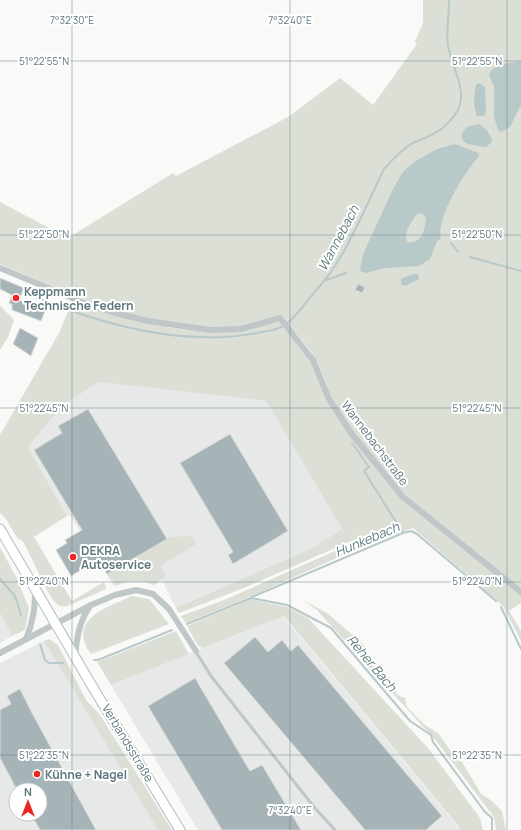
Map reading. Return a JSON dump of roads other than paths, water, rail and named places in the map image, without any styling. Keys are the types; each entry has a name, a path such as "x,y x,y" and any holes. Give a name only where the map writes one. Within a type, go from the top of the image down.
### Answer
{"main road":[{"name":"Verbandsstraße","path":"0,529 55,624 180,830"}],"street":[{"name":"Wannebachstraße","path":"0,268 82,302 115,313 148,321 210,330 241,329 280,318 304,346 313,360 332,406 351,433 403,497 521,592"},
{"path":"26,639 33,623 35,589"},
{"path":"0,654 91,605 126,591 136,590 153,594 169,609 196,651"},
{"path":"75,657 77,634 84,614 91,605"}],"lane":[{"path":"196,651 211,676 314,808 335,830"}],"waterway":[{"name":"Wannebach","path":"33,296 87,316 115,324 143,331 172,335 229,337 272,330 288,323 327,278 345,250 384,169 403,150 411,144 440,130 456,114 460,104 461,95 460,86 447,41 449,0"},
{"path":"451,243 458,252"},
{"path":"470,257 521,271"},
{"path":"326,280 346,273"},
{"path":"352,443 369,467 364,471 403,533"},
{"name":"Hunkebach","path":"252,597 403,533 411,531 417,534 496,601"},
{"name":"Reher Bach","path":"0,579 15,596 21,615"},
{"name":"Reher Bach","path":"187,624 251,598 287,605 331,628 410,721 431,735 433,742 485,812 492,818 492,830"},
{"name":"Hunkebach","path":"501,607 521,649"},
{"name":"Reher Bach","path":"94,660 98,660 172,630"},
{"name":"Reher Bach","path":"40,644 45,660 49,663 63,663"}],"place":[{"name":"Keppmann Technische Federn","path":"16,298"},
{"name":"DEKRA Autoservice","path":"73,557"},
{"name":"Kühne + Nagel","path":"37,774"}]}
